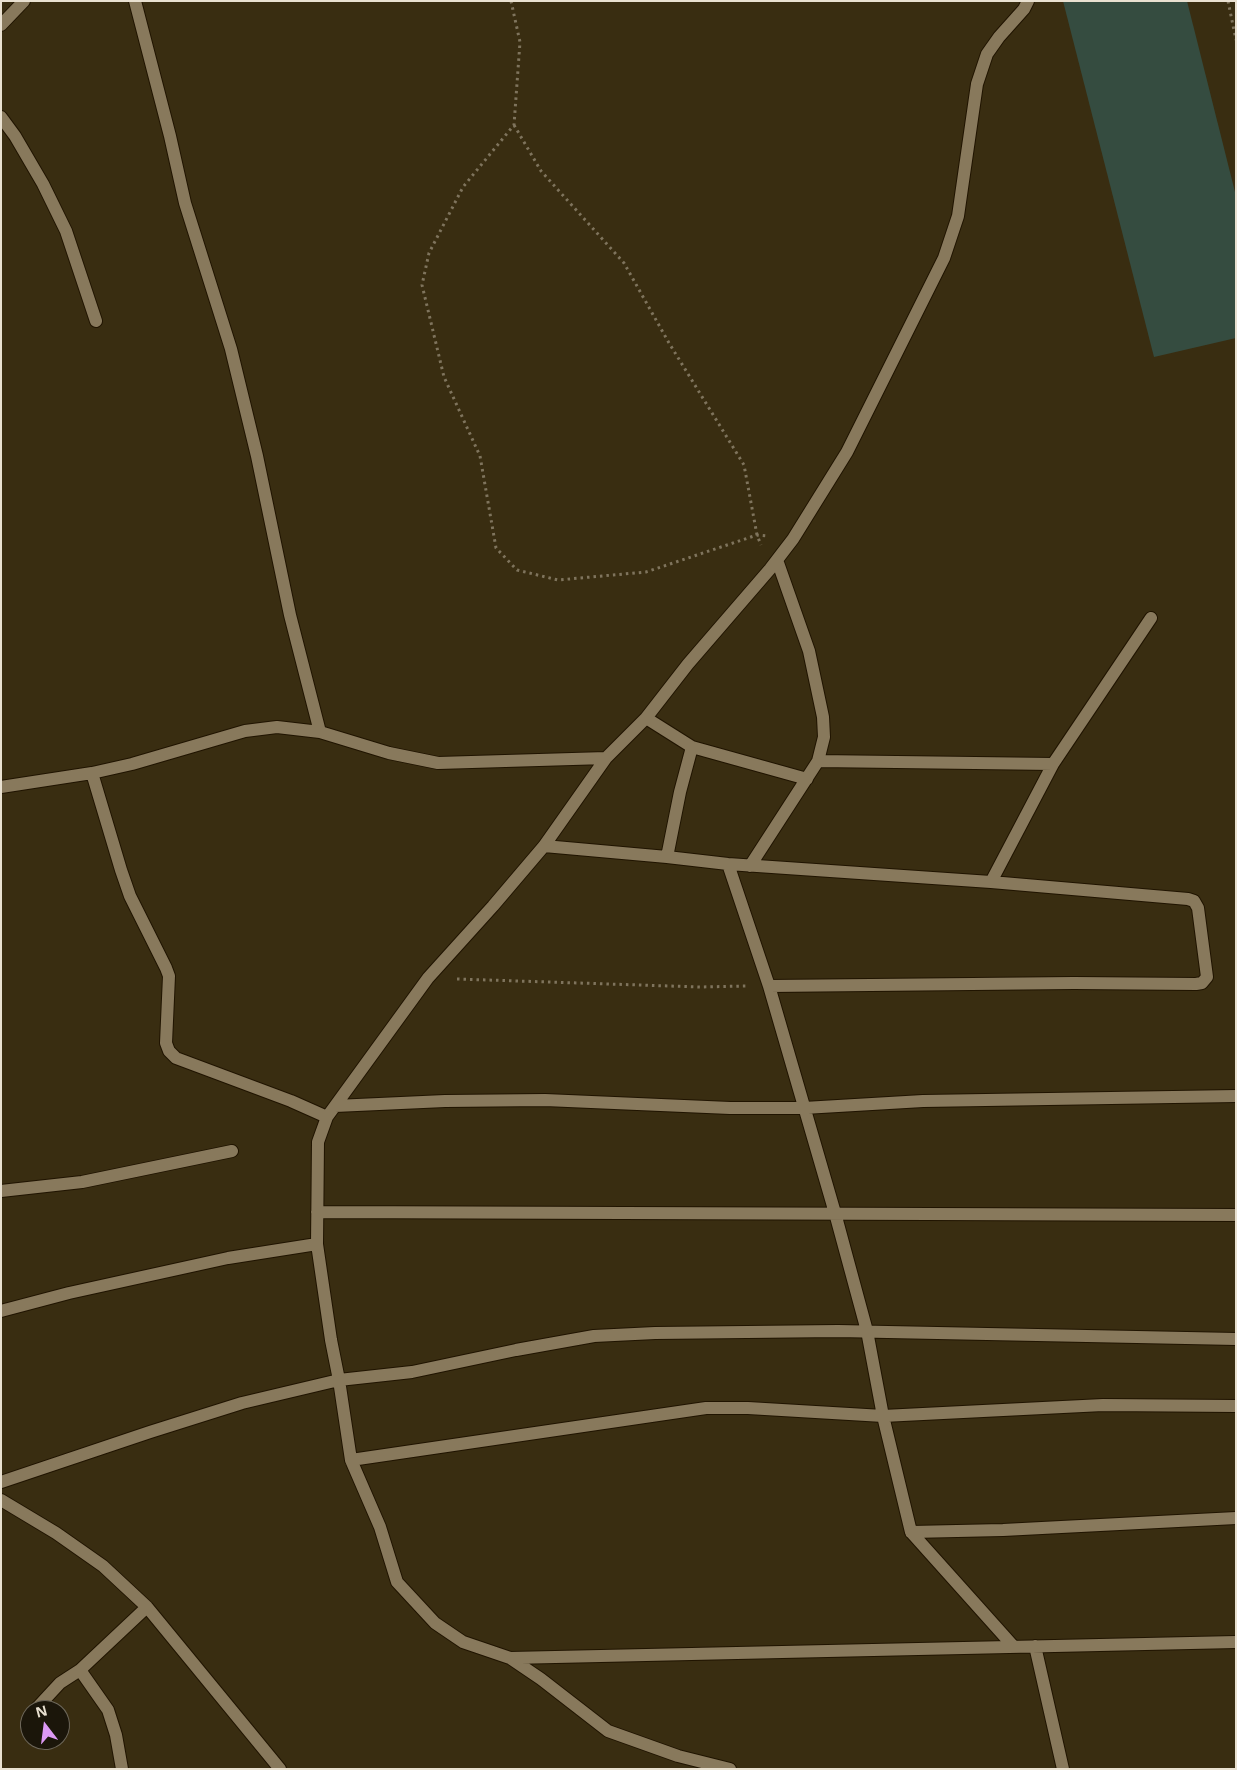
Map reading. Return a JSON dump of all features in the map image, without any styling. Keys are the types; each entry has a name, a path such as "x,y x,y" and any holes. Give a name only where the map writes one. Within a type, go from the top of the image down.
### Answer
{"street":[{"path":"134,1 170,136 184,203 231,349 257,456 290,615 320,732"},
{"path":"730,1769 678,1756 608,1730 542,1679 510,1658 463,1642 435,1623 397,1582 380,1527 351,1460 339,1380 330,1340 317,1244 318,1142 327,1117 428,978 494,906 544,846 606,758 646,718 688,664 794,539 847,452 944,258 958,216 977,84 987,54 999,37 1024,9 1028,1"},
{"path":"1,25 18,4"},
{"path":"1,118 15,136 43,184 66,231 96,321"},
{"path":"750,866 818,761 824,737 824,717 809,651 774,564"},
{"path":"991,882 1053,764 1151,618"},
{"path":"646,718 692,747 807,779"},
{"path":"1,787 92,773 132,764 245,731 277,728 320,732 390,753 438,763 606,758"},
{"path":"667,856 680,792 692,747"},
{"path":"818,761 1053,764"},
{"path":"92,773 130,896 166,968 168,976 166,1043 169,1051 176,1058 291,1101 327,1117"},
{"path":"544,846 667,856 750,866 991,882 1188,899 1194,901 1198,908 1207,978 1196,984 1074,983 769,986"},
{"path":"728,864 769,986 835,1213 867,1331 883,1416 911,1532 1014,1647"},
{"path":"335,1106 446,1101 545,1100 730,1108 804,1108 923,1101 1236,1096"},
{"path":"1,1191 82,1182 232,1151"},
{"path":"317,1212 1236,1215"},
{"path":"1,1311 69,1293 228,1258 317,1244"},
{"path":"1,1482 233,1406 339,1380 412,1372 594,1336 654,1333 867,1331 1236,1339"},
{"path":"351,1460 706,1408 748,1408 883,1416 1104,1405 1236,1406"},
{"path":"1,1500 56,1533 103,1566 147,1607 278,1768"},
{"path":"911,1532 1003,1530 1236,1518"},
{"path":"44,1700 60,1683 80,1670 147,1607"},
{"path":"510,1658 1236,1642"},
{"path":"1035,1646 1063,1769"},
{"path":"80,1670 108,1710 116,1735 122,1769"}],"path":[{"path":"511,1 520,42 514,125 541,171 624,263 669,343 744,465 757,535 774,564"},
{"path":"1228,1 1236,40"},
{"path":"514,125 463,187 429,253 422,286 444,377 480,456 496,548 517,570 558,580 646,572 757,535 794,539"},
{"path":"428,978 700,987 769,986"}],"green space":[{"path":"1063,1 1187,1 1236,196 1236,338 1154,357"}]}
